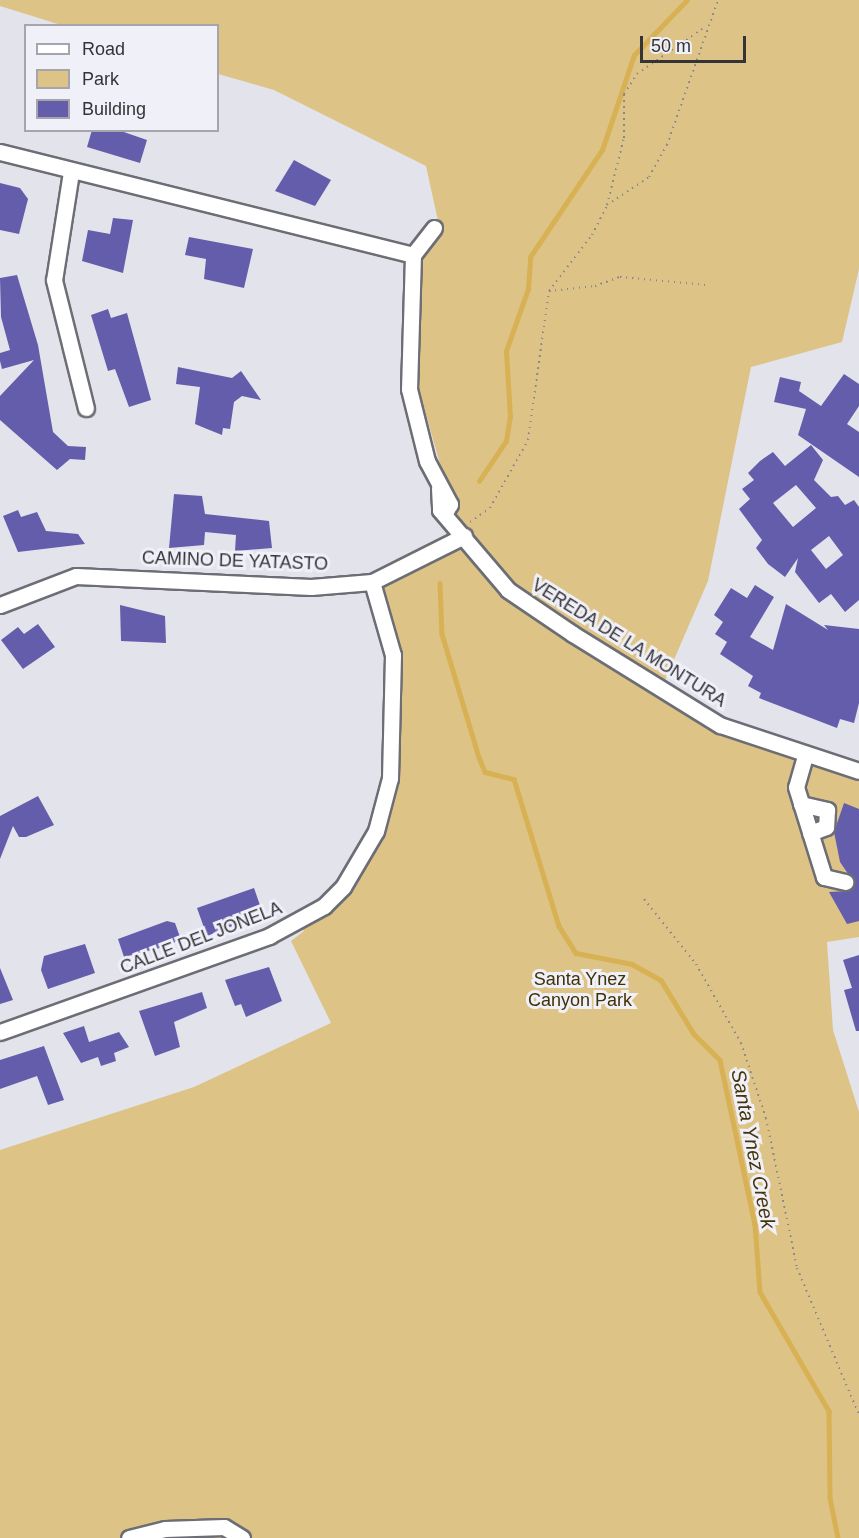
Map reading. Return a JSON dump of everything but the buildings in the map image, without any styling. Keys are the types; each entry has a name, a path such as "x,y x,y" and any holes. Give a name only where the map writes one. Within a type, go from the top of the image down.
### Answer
{"street":[{"path":"0,152 71,172 413,255 434,228"},
{"path":"71,172 54,280 86,408"},
{"name":"VEREDA DE LA MONTURA","path":"413,255 410,389 417,431 439,488 440,510 446,511 508,590 582,640 720,725 805,756 859,771"},
{"name":"CAMINO DE YATASTO","path":"0,604 76,576 311,587 372,582 464,536"},
{"name":"CALLE DEL JONELA","path":"0,1032 269,936 324,906 343,887 376,831 390,778 393,655 372,582"},
{"path":"805,756 796,787 810,833 824,877 845,882"},
{"path":"801,804 827,810 826,827 810,833"},
{"path":"129,1538 165,1529 224,1527 242,1538"}],"path":[{"path":"607,205 649,177 667,145 706,26 718,0"},
{"path":"477,517 507,483 528,440 549,291 592,235 607,205 624,138 624,94 637,74 706,26"},
{"path":"549,291 595,286 620,277 707,285"},
{"path":"644,899 696,964 741,1042 766,1118 797,1268 859,1415"}],"green space":[{"name":"Santa Ynez Canyon Park","path":"0,0 859,0 859,269 842,342 751,367 708,581 660,692 776,753 859,777 859,937 827,942 833,1030 859,1112 859,1538 0,1538 0,1150 194,1087 331,1023 291,941 304,931 298,922 340,886 373,830 385,777 391,675 367,579 459,531 408,351 417,255 440,230 426,166 274,90 219,74 219,24 58,24 0,6"}],"waterway":[{"name":"Santa Ynez Creek","path":"479,481 506,441 510,417 506,351 528,289 530,257 602,150 634,55 687,0"},
{"name":"Santa Ynez Creek","path":"440,583 442,634 479,757 485,772 514,779 559,926 576,953 632,964 661,980 694,1034 720,1060 755,1224 760,1292 829,1411 830,1498 838,1538"}]}
